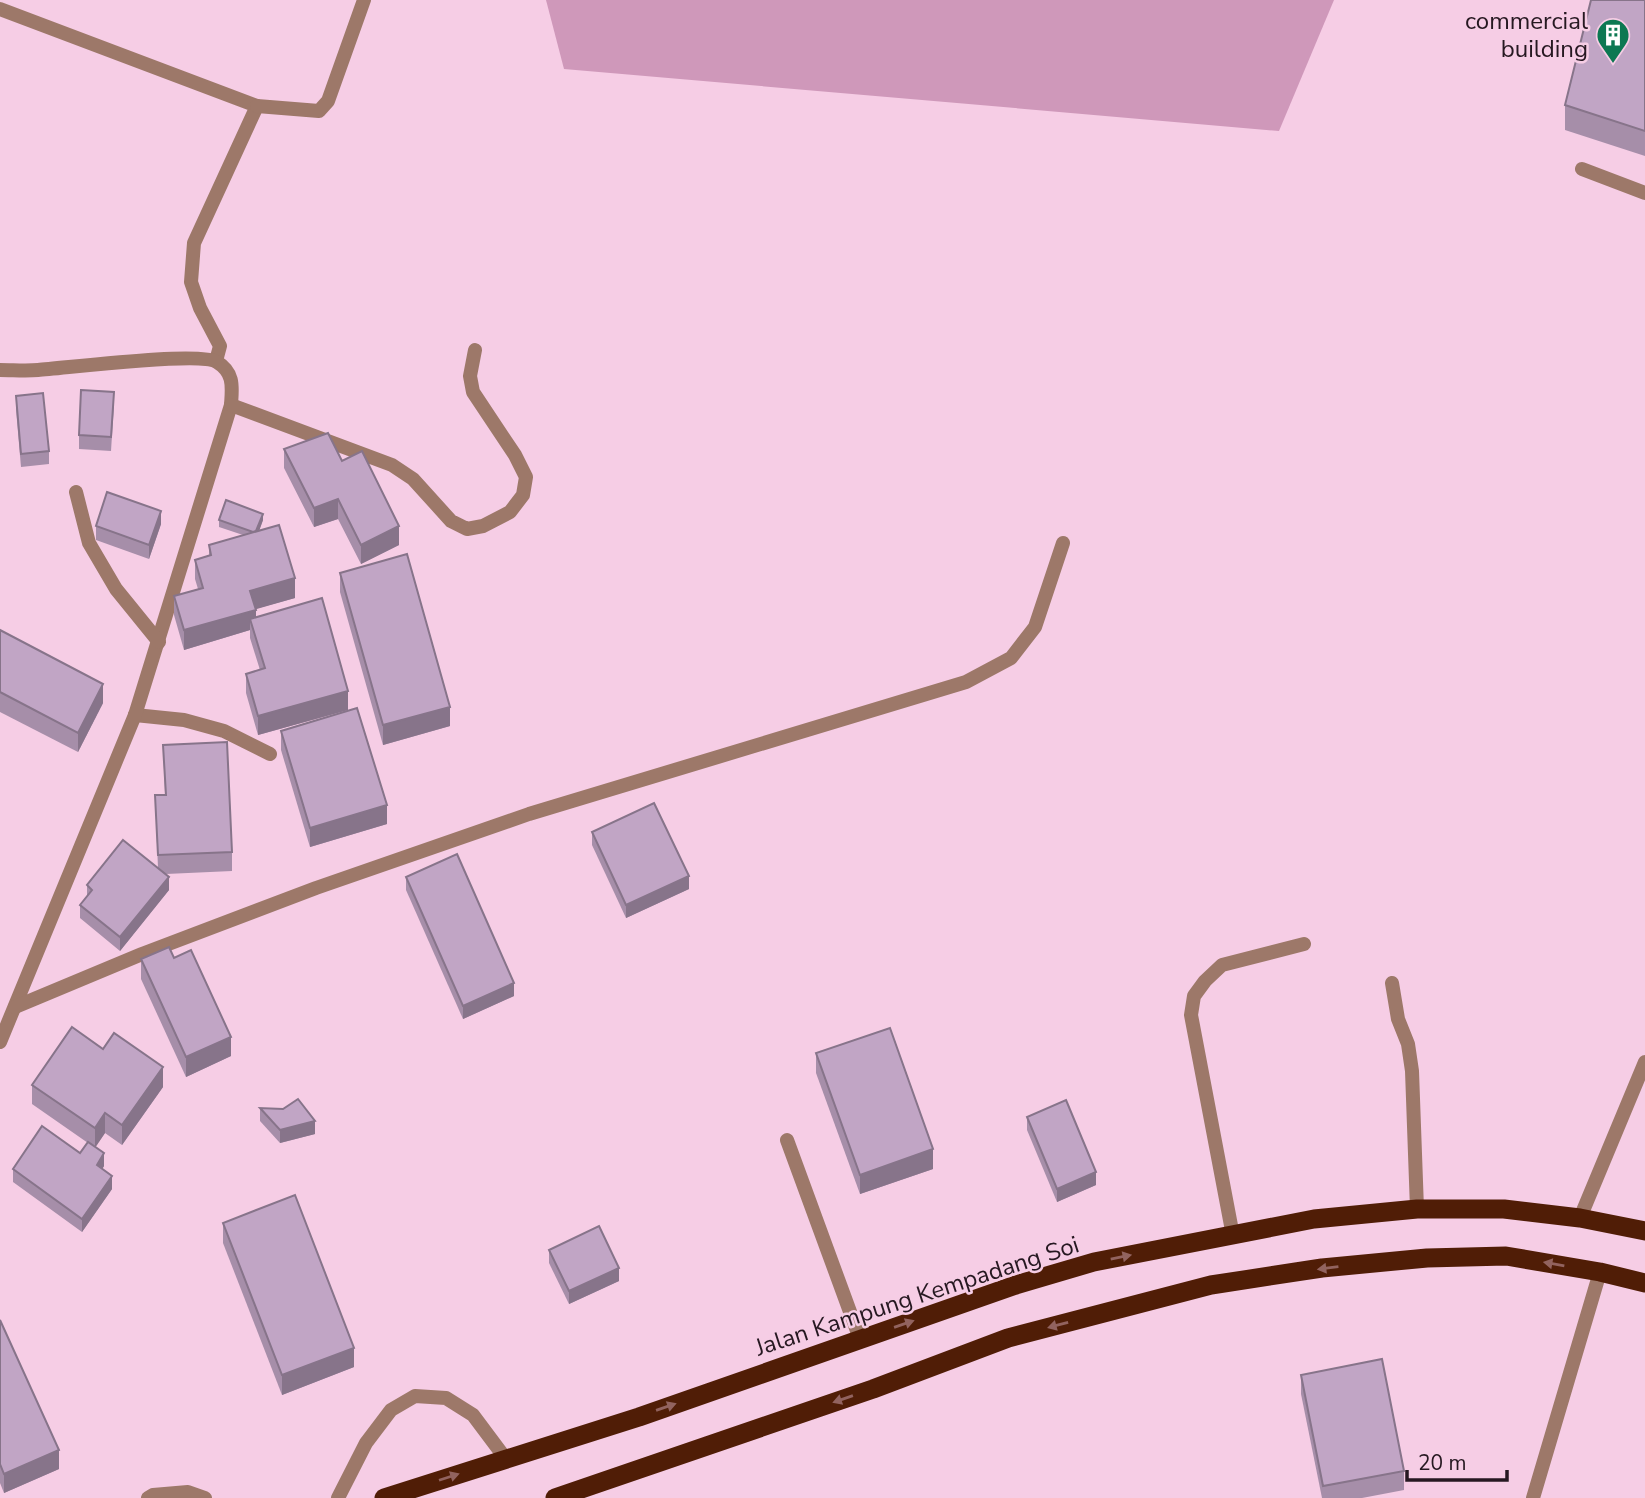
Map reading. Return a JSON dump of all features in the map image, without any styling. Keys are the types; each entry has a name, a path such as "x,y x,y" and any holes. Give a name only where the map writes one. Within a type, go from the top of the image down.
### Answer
{"highway":[{"name":"Jalan Kampung Kempadang Soi","path":"384,1498 639,1416 1016,1285 1094,1262 1314,1219 1417,1209 1504,1209 1580,1218 1645,1231"},
{"path":"555,1498 873,1389 1008,1338 1211,1285 1322,1268 1427,1258 1506,1255 1645,1283"}],"street":[{"path":"0,9 257,106 319,111 328,101 364,0"},
{"path":"216,361 220,346 200,308 191,282 194,243 257,106"},
{"path":"1581,169 1645,193"},
{"path":"231,405 392,465 413,479 451,521 467,529 483,526 510,512 523,495 526,477 515,455 473,392 471,376 475,350"},
{"path":"0,370 200,358 216,361 226,370 233,383 231,405 135,715 0,1042"},
{"path":"76,492 89,543 116,589 159,642"},
{"path":"15,1007 142,954 304,892 529,814 966,682 1011,658 1035,627 1063,543"},
{"path":"135,715 184,720 224,731 270,754"},
{"path":"1233,1236 1191,1015 1194,996 1222,964 1304,944"},
{"path":"1392,983 1398,1019 1408,1044 1412,1071 1417,1209"},
{"path":"1580,1218 1645,1062"},
{"path":"787,1140 860,1339"},
{"path":"1533,1498 1600,1272"},
{"path":"338,1498 366,1443 391,1410 415,1396 446,1398 473,1415 506,1459"},
{"path":"148,1498 153,1495 188,1492 205,1498"}],"shaded area":[{"path":"546,0 1334,0 1279,131 564,69"}],"building":[{"name":"commercial building","path":"1591,0 1645,0 1645,131 1565,105"},
{"path":"81,390 114,392 111,437 79,435"},
{"path":"43,393 49,451 21,454 16,396"},
{"path":"328,433 342,461 362,451 399,526 361,545 338,499 314,508 284,449"},
{"path":"107,492 161,511 149,545 96,526"},
{"path":"226,500 263,514 256,531 219,520"},
{"path":"279,525 295,578 250,591 256,610 184,630 174,596 203,588 195,560 211,555 209,545"},
{"path":"407,554 450,707 383,725 340,573"},
{"path":"322,598 348,691 258,716 246,674 265,668 250,619"},
{"path":"0,630 103,684 78,733 0,692"},
{"path":"357,708 387,805 310,828 281,731"},
{"path":"227,742 232,852 158,855 155,795 166,795 163,745"},
{"path":"654,803 689,876 626,905 592,832"},
{"path":"123,840 169,877 120,937 80,905 92,890 87,885"},
{"path":"457,854 514,983 463,1006 406,877"},
{"path":"169,947 174,958 191,950 231,1037 186,1057 141,959"},
{"path":"72,1027 103,1049 114,1033 163,1067 122,1125 105,1113 95,1128 32,1085"},
{"path":"890,1028 933,1149 860,1175 816,1053"},
{"path":"298,1099 315,1121 280,1130 260,1108 283,1109"},
{"path":"1066,1100 1096,1172 1057,1189 1027,1117"},
{"path":"42,1126 80,1153 88,1142 104,1153 97,1165 112,1176 82,1219 13,1169"},
{"path":"295,1195 354,1348 282,1375 223,1223"},
{"path":"599,1226 619,1268 569,1291 549,1250"},
{"path":"0,1320 59,1450 4,1474 0,1464"},
{"path":"1382,1359 1404,1471 1323,1486 1301,1375"}],"place":[{"name":"commercial building","path":"1613,65"}]}
